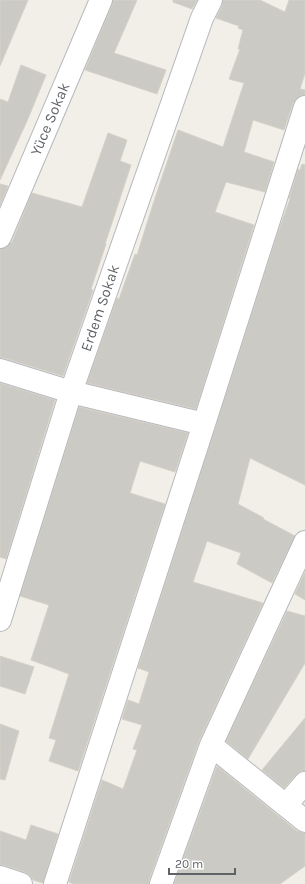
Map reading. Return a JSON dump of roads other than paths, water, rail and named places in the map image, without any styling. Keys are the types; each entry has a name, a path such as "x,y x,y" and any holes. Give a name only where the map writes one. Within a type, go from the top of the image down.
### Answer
{"street":[{"name":"Yüce Sokak","path":"0,237 101,0"},
{"name":"Erdem Sokak","path":"0,620 71,392 202,18 211,0"},
{"path":"55,884 305,107"},
{"path":"0,370 71,392 204,424"},
{"path":"160,884 211,745 305,542"},
{"path":"211,745 305,821"},
{"path":"286,805 305,783"},
{"path":"0,877 21,884"}]}
